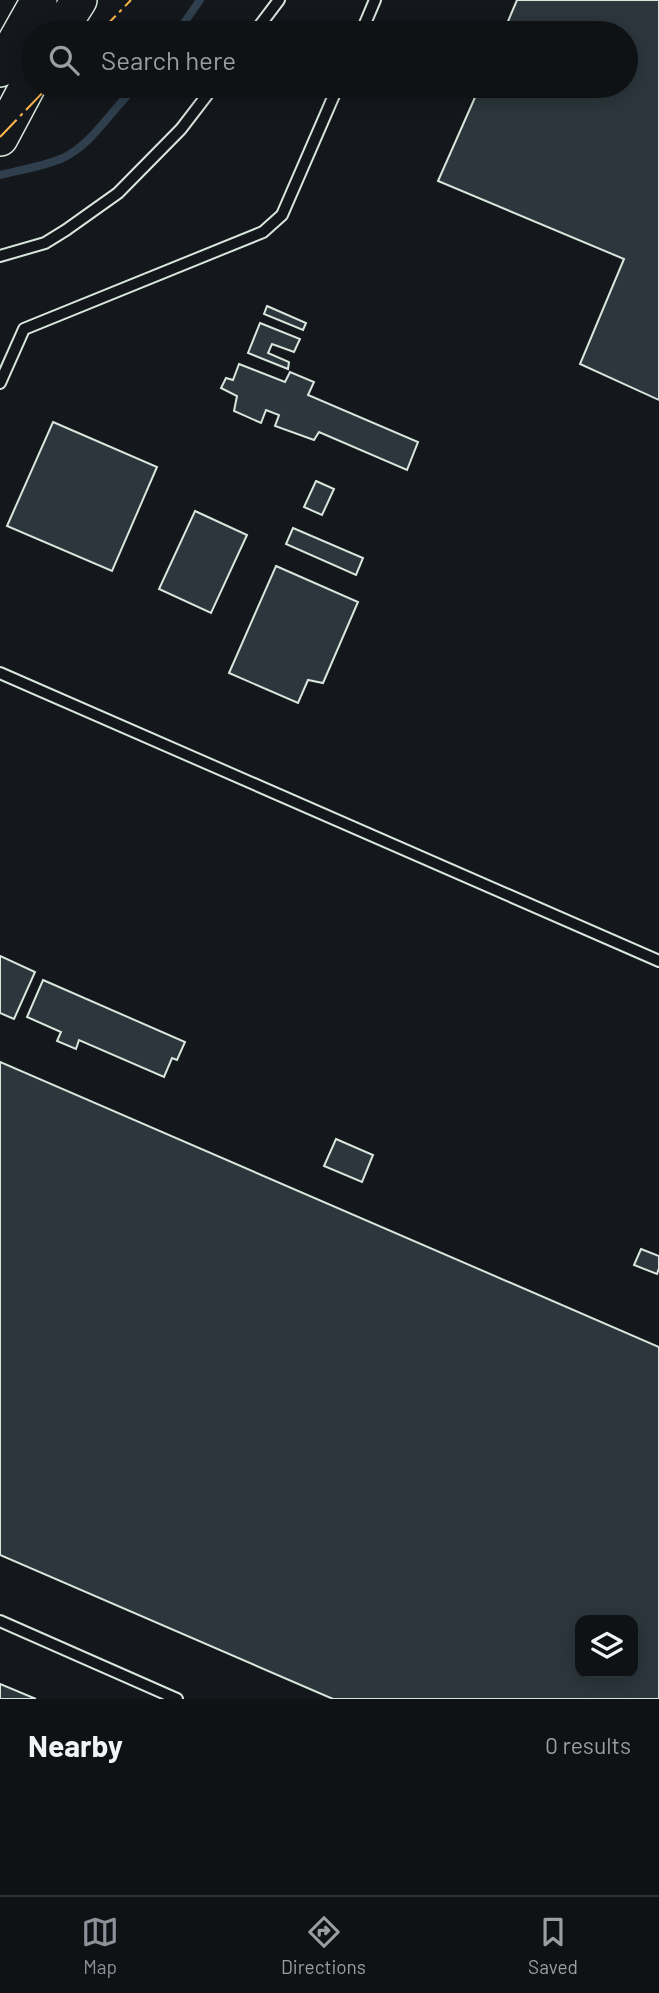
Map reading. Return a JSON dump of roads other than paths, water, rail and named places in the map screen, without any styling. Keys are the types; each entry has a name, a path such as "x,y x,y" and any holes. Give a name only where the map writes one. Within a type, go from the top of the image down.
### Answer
{"main road":[{"path":"27,21 39,0"},
{"path":"66,21 79,0"},
{"path":"0,69 21,32"},
{"path":"0,138 21,98"}],"lane":[{"path":"263,21 279,0"},
{"path":"366,21 375,0"},
{"path":"0,256 45,243 118,193 181,129 205,98"},
{"path":"0,383 24,329 263,232 282,215 333,98"},
{"path":"0,673 659,961"},
{"path":"0,1621 177,1699"}],"waterway":[{"path":"185,21 200,0"},
{"path":"0,175 48,163 74,152 125,98"}]}
